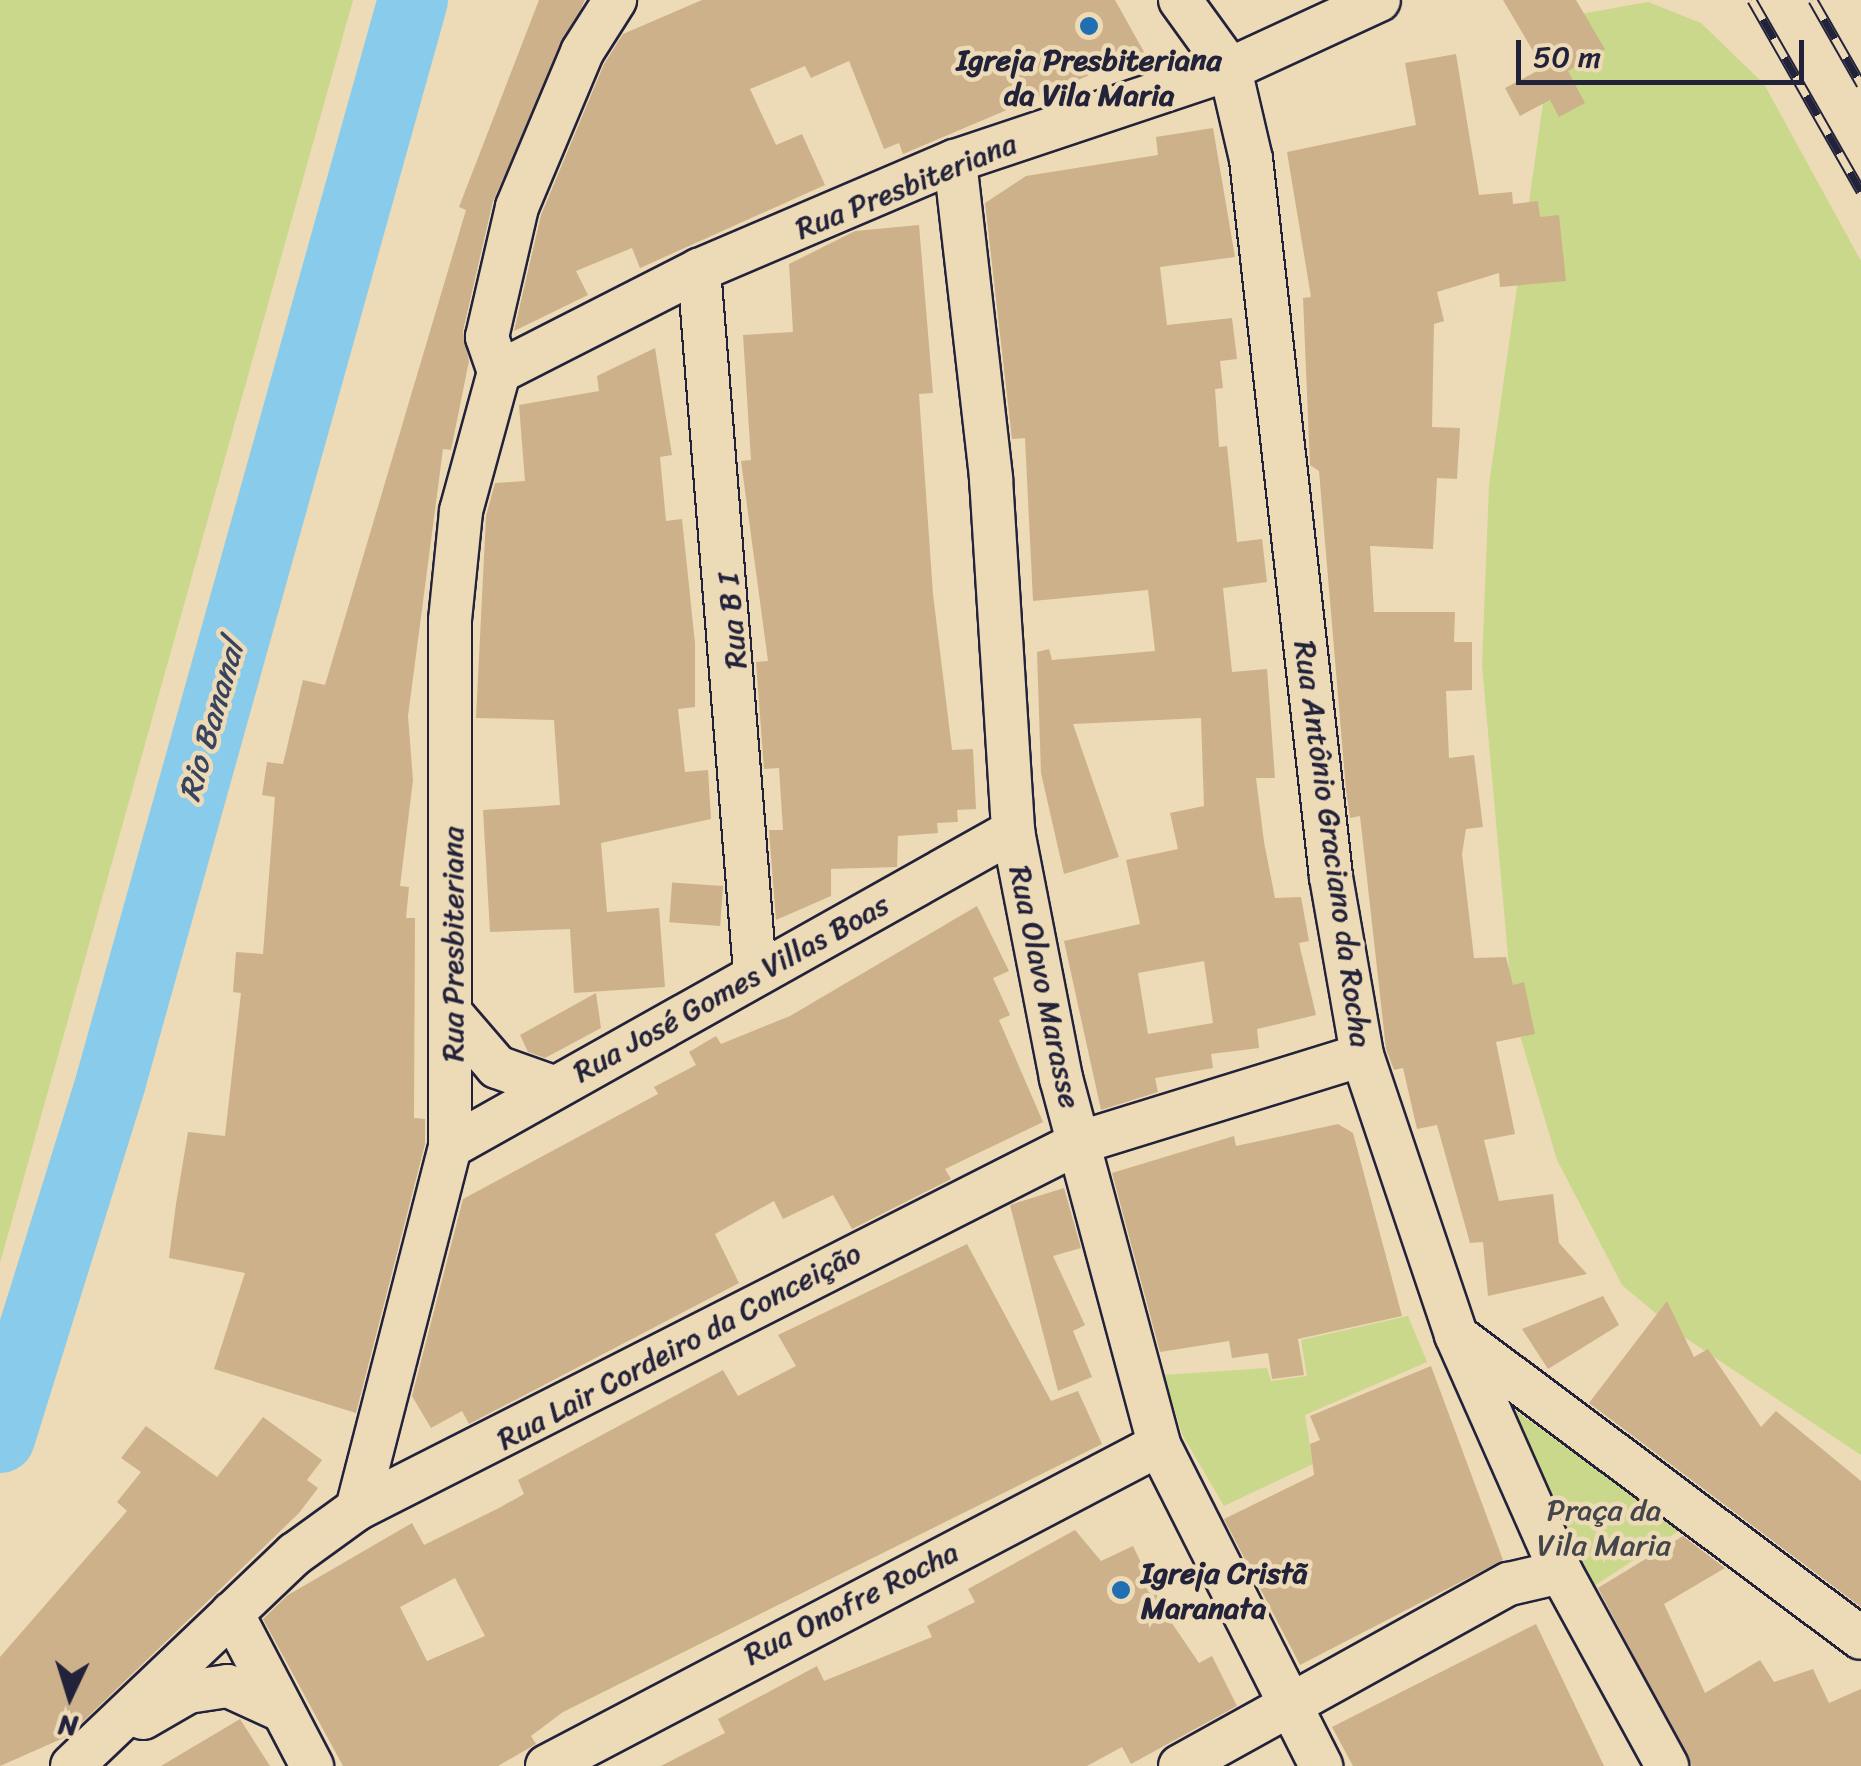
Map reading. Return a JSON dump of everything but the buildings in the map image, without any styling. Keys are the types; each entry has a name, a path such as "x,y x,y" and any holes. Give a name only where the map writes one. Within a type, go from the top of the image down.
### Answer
{"street":[{"name":"Rua Antônio Graciano da Rocha","path":"1180,0 1230,69 1278,347 1304,654 1362,1055 1456,1336 1560,1572 1666,1766"},
{"name":"Rua Presbiteriana","path":"499,372 700,270 955,162 1230,69 1374,1"},
{"name":"Rua Presbiteriana","path":"357,1509 450,1147 454,1017 450,620 461,511 499,372 488,337 517,207 582,52 620,4"},
{"name":"Rua Olavo Marasse","path":"955,162 991,479 1013,831 1078,1143 1159,1446 1288,1709 1321,1766"},
{"name":"Rua B I","path":"700,270 754,972"},
{"name":"Rua José Gomes Villas Boas","path":"450,1147 754,972 1013,831"},
{"path":"454,1017 497,1067 554,1088"},
{"name":"Rua Lair Cordeiro da Conceição","path":"75,1766 232,1614 357,1509 1078,1143 1362,1055"},
{"path":"1456,1336 1861,1638"},
{"name":"Rua Onofre Rocha","path":"547,1766 1159,1446"},
{"path":"1180,1766 1509,1584 1560,1572"},
{"path":"232,1614 312,1766"},
{"name":"Rua Lair Cordeiro da Conceição","path":"75,1766 188,1692 241,1688 283,1711"}],"green space":[{"path":"0,0 353,0 0,1263"},
{"path":"1648,2 1701,23 1764,84 1861,261 1861,1455 1684,1337 1622,1285 1557,1160 1513,1012 1482,665 1489,485 1546,82 1575,15"},
{"path":"1408,1316 1427,1362 1305,1415 1313,1464 1224,1506 1183,1436 1163,1375 1267,1368 1271,1381 1307,1376 1301,1340"},
{"name":"Praça da Vila Maria","path":"1501,1400 1680,1530 1585,1592"}],"waterway":[{"name":"Rio Bananal","path":"0,1438 111,1081 413,0"}],"railway":[{"path":"1752,0 1861,191"},
{"path":"1813,0 1861,84"}],"place":[{"name":"Igreja Presbiteriana da Vila Maria","path":"1089,26"},
{"name":"Igreja Cristã Maranata","path":"1121,1590"}]}
